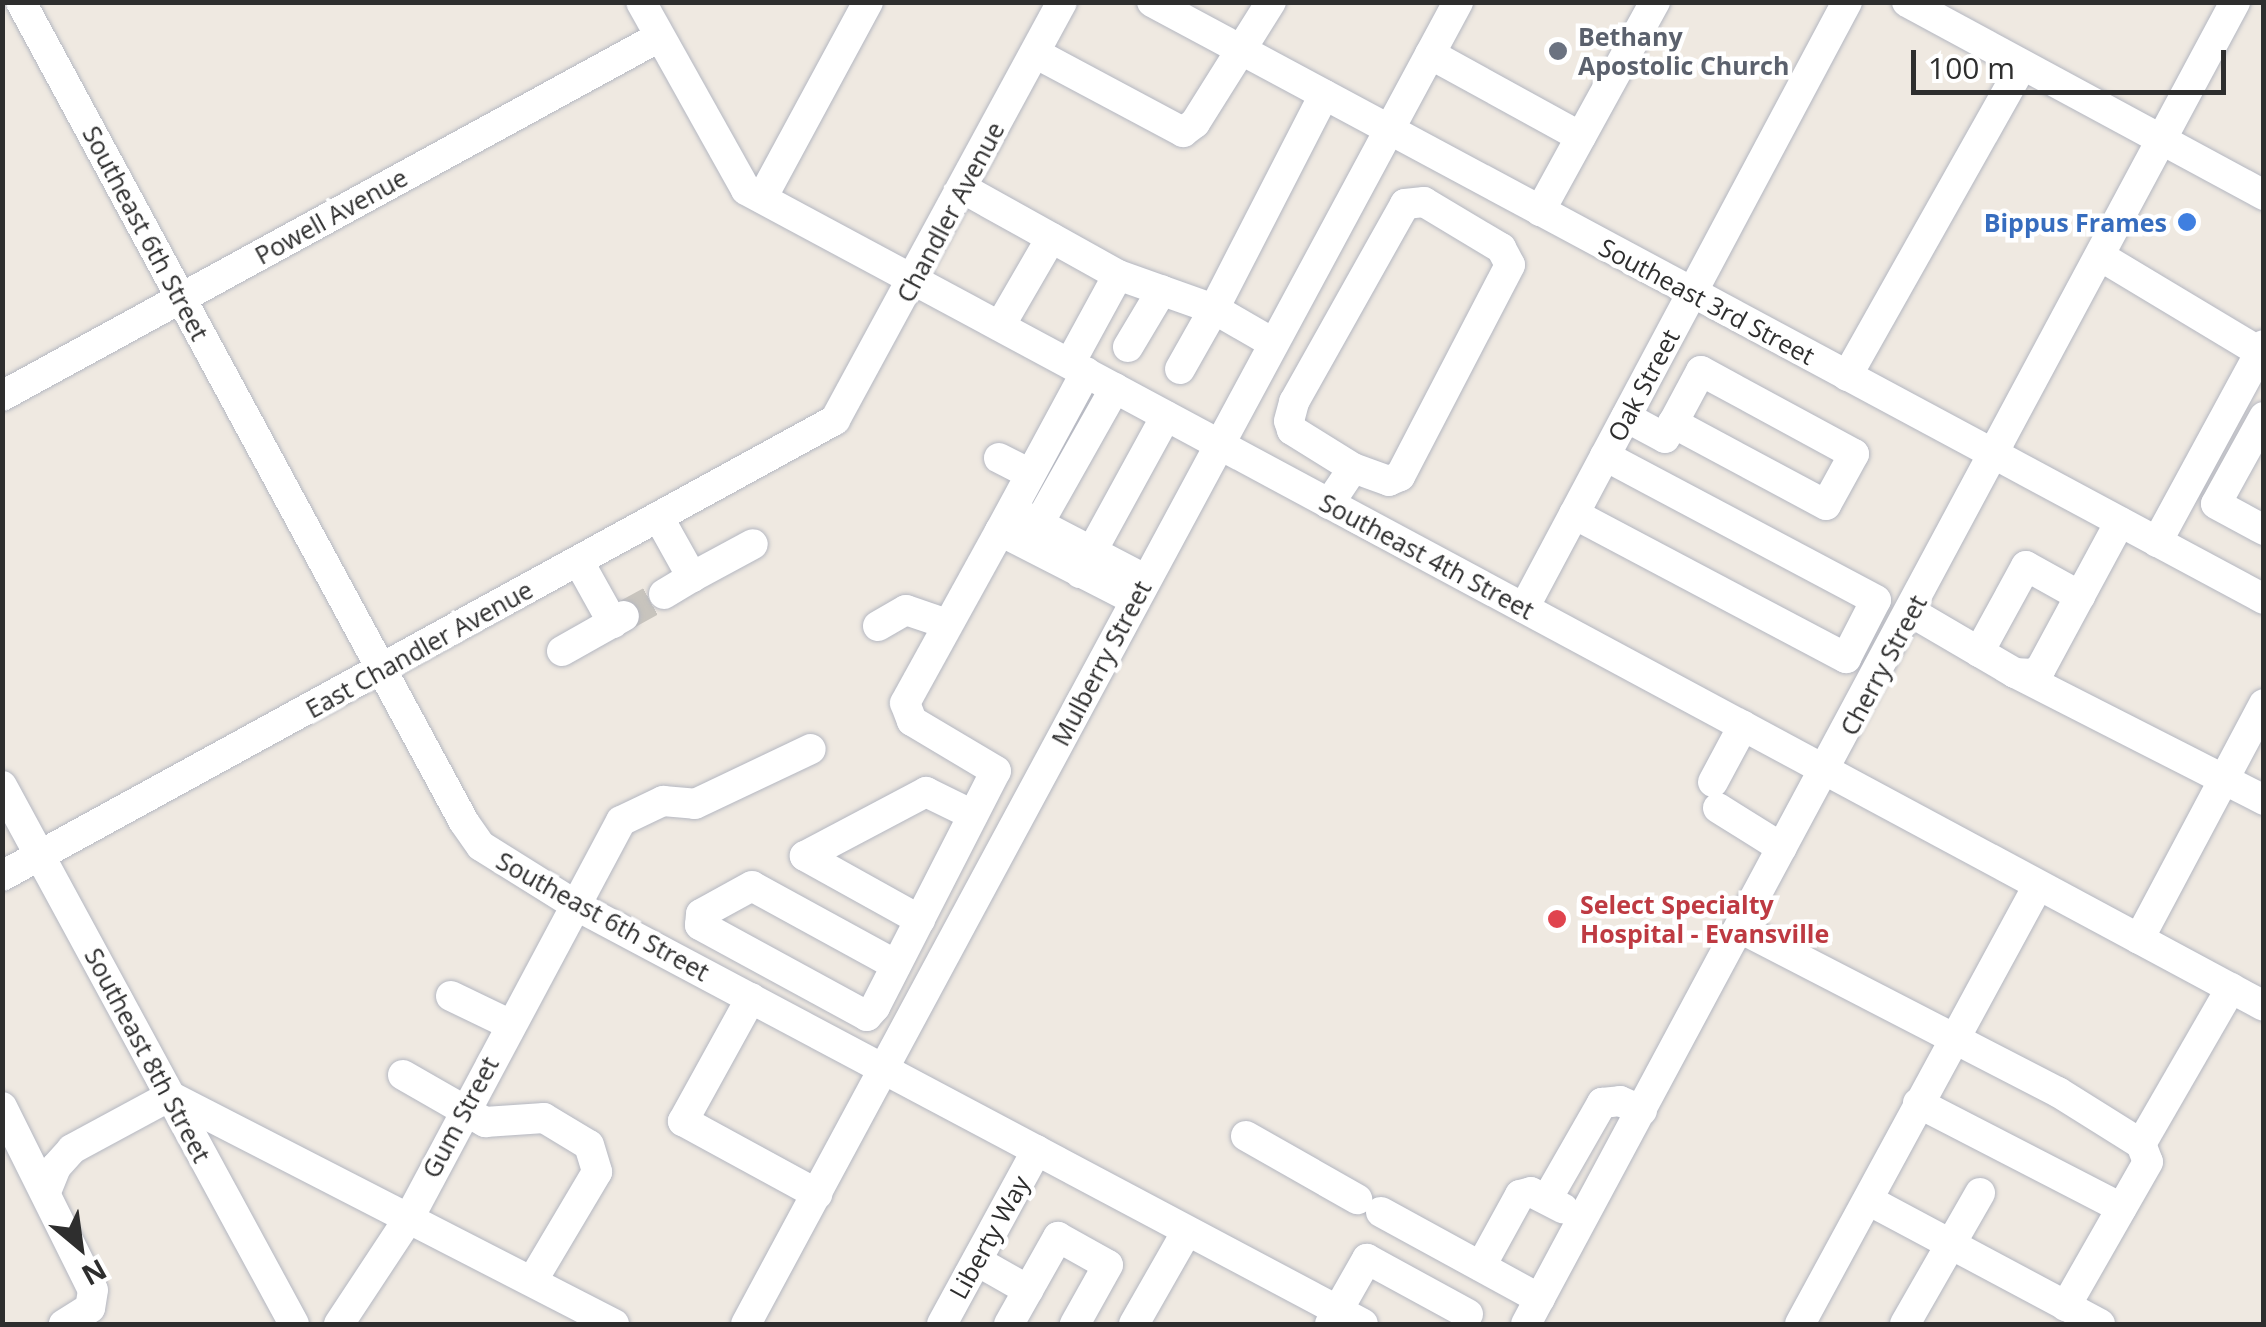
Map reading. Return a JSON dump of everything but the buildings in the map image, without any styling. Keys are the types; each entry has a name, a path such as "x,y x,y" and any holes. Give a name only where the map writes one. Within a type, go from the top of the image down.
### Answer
{"street":[{"name":"Southeast 4th Street","path":"641,2 740,184 762,198 2264,1006"},
{"path":"762,198 868,2"},
{"name":"Chandler Avenue","path":"835,420 1062,2"},
{"name":"Southeast 3rd Street","path":"1152,2 2264,599"},
{"path":"1035,53 1183,132 1196,123 1270,2"},
{"name":"Mulberry Street","path":"746,1324 1458,2"},
{"path":"1540,212 1655,2"},
{"name":"Oak Street","path":"1524,608 1847,2"},
{"path":"1907,2 2264,195"},
{"name":"Cherry Street","path":"1533,1312 2235,2"},
{"name":"Southeast 6th Street","path":"22,3 464,822 481,846 576,906 1186,1230 1343,1320"},
{"name":"Powell Avenue","path":"2,396 659,37"},
{"path":"1430,54 1580,137"},
{"path":"1846,376 2022,65"},
{"path":"1180,370 1324,96"},
{"path":"962,188 1118,275 1214,309 1273,343"},
{"path":"1424,202 1501,248 1510,265 1400,476 1390,481 1352,468 1292,430 1289,421 1294,402 1405,204 1424,202"},
{"path":"1000,326 1051,238"},
{"path":"2100,256 2262,348 2157,542"},
{"path":"896,966 752,886 701,914 700,926 867,1016 896,966 996,771 912,721 905,703 1030,474 1118,275"},
{"path":"1128,347 1162,290"},
{"path":"1626,417 1665,438 1673,423 1702,371 1854,454 1826,505 1673,423"},
{"path":"1039,523 1115,388"},
{"path":"1086,562 1166,416"},
{"path":"2264,417 2216,504 2264,530"},
{"name":"East Chandler Avenue","path":"2,876 835,420"},
{"path":"1574,514 1846,658 1876,600 1605,456"},
{"path":"999,458 1030,474"},
{"path":"1329,504 1352,468"},
{"path":"660,518 692,577"},
{"path":"1005,520 1039,523 1086,562"},
{"path":"1005,520 1140,590"},
{"path":"2016,673 2033,674 2041,668 2120,522"},
{"path":"664,594 753,544"},
{"path":"562,651 618,619 579,562"},
{"path":"1979,652 2026,566 2080,596"},
{"path":"878,626 906,610 947,624"},
{"path":"1865,622 1904,625 1979,652 2264,800"},
{"path":"2138,939 2264,704"},
{"path":"1743,726 1716,795 1782,848"},
{"name":"Gum Street","path":"339,1324 409,1218 621,821 663,801 695,804 811,749"},
{"name":"Southeast 8th Street","path":"2,786 294,1324"},
{"path":"969,914 926,907 806,856 926,792 974,815"},
{"path":"1800,1324 2038,885"},
{"path":"1740,928 2058,1092 2141,1144 2148,1162 2066,1306"},
{"path":"2141,1144 2230,988"},
{"path":"451,996 510,1024"},
{"path":"750,998 683,1120 816,1194"},
{"path":"403,1076 485,1122 544,1118 576,1134 595,1157 597,1172 533,1280"},
{"path":"46,1192 56,1167 72,1150 170,1096 533,1280 578,1316 614,1324"},
{"path":"1547,1199 1602,1103 1620,1101 1642,1111"},
{"path":"1918,1103 2121,1208"},
{"path":"2,1107 93,1290 90,1308 64,1324"},
{"path":"1246,1136 1481,1266 1533,1312"},
{"name":"Liberty Way","path":"942,1324 1037,1150"},
{"path":"1481,1266 1520,1195 1531,1192 1584,1220"},
{"path":"1905,1324 1980,1193"},
{"path":"1868,1200 2100,1324"},
{"path":"1135,1324 1186,1230"},
{"path":"1009,1324 1058,1237 1108,1265 1076,1324"},
{"path":"1343,1320 1367,1259 1468,1314"},
{"path":"977,1261 1028,1290"}],"tunnel":[{"path":"624,616 664,594"}],"place":[{"name":"Bethany Apostolic Church","path":"1558,51"},
{"name":"Bippus Frames","path":"2187,222"},
{"name":"Select Specialty Hospital - Evansville","path":"1557,919"}]}
